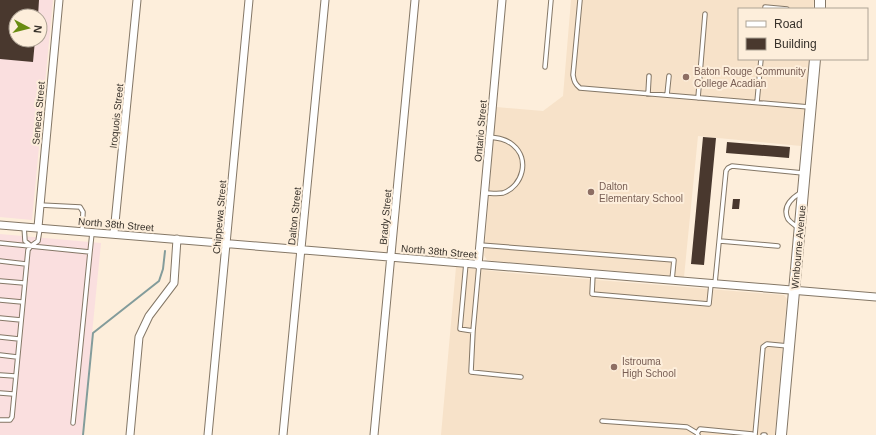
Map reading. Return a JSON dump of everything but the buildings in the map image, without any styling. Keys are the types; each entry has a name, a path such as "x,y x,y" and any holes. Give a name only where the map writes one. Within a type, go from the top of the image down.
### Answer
{"street":[{"name":"Seneca Street","path":"39,227 59,0"},
{"name":"Iroquois Street","path":"114,233 137,0"},
{"name":"Chippewa Street","path":"208,435 249,0"},
{"name":"Dalton Street","path":"283,435 326,0"},
{"name":"Brady Street","path":"374,435 392,257 415,0"},
{"name":"Ontario Street","path":"479,265 484,193 502,0"},
{"name":"Winbourne Avenue","path":"781,435 815,60"},
{"name":"North 38th Street","path":"0,225 92,231 466,264 794,289 876,297"},
{"path":"130,435 139,337 149,316 174,283 177,239"}],"lane":[{"path":"545,67 551,0"},
{"path":"580,0 573,75 576,85 580,88 811,107"},
{"path":"765,8 776,8"},
{"path":"698,98 705,14"},
{"path":"757,102 760,60"},
{"path":"648,94 649,76"},
{"path":"667,95 669,76"},
{"path":"484,193 502,193 512,188 519,180 523,172 523,163 517,149 512,144 504,140 489,137"},
{"path":"593,274 592,294 709,304 720,241 726,171 728,168 732,166 805,174"},
{"path":"800,229 787,218 786,211 792,198 803,191"},
{"path":"40,205 80,207 83,212 82,231"},
{"path":"24,226 25,240 31,246"},
{"path":"0,420 10,420 12,418 26,264 28,250 38,241 39,227"},
{"path":"72,423 92,231"},
{"path":"720,241 778,246"},
{"path":"0,243 90,252"},
{"path":"480,245 674,260 672,280"},
{"path":"0,261 26,264"},
{"path":"466,264 460,329 473,331"},
{"path":"479,265 471,372 521,377"},
{"path":"0,281 24,283"},
{"path":"0,300 22,302"},
{"path":"0,318 20,320"},
{"path":"0,337 19,339"},
{"path":"602,421 687,427 695,433 700,429 754,435 763,347 767,344 789,346"},
{"path":"0,356 17,357"},
{"path":"0,375 15,376"},
{"path":"0,393 13,394"}],"shaded area":[{"path":"0,0 53,0 32,220 0,217"},
{"path":"571,0 814,0 813,8 738,8 738,60 809,60 801,146 698,136 684,277 487,260 484,255 496,107 543,111 563,96"},
{"path":"0,234 101,243 82,435 0,435"},
{"name":"Istrouma High School","path":"456,267 523,274 784,295 787,299 775,435 441,435"}],"waterway":[{"path":"83,435 93,333 159,281 163,269 165,251"}],"place":[{"name":"Baton Rouge Community College Acadian","path":"686,77"},
{"name":"Dalton Elementary School","path":"591,192"},
{"name":"Istrouma High School","path":"614,367"}]}
